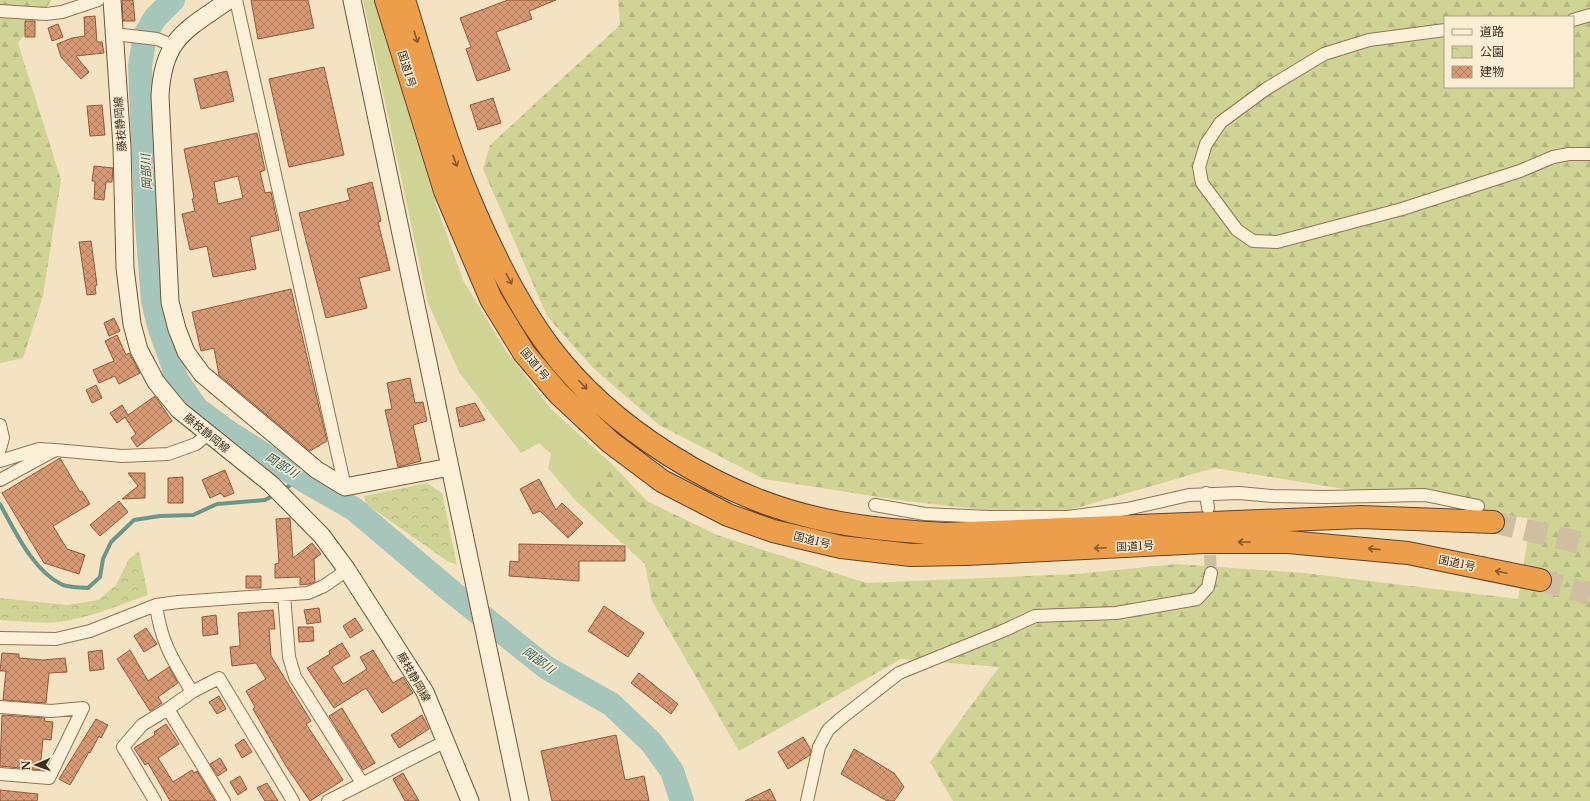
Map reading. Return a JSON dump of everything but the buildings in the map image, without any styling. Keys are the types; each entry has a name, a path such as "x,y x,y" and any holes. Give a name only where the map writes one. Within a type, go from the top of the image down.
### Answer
{"highway":[{"name":"国道1号","path":"386,0 446,191 491,299 524,353 558,393 610,442 662,481 728,515 773,531 841,547 910,555 966,554 1204,542 1288,542 1408,553 1540,580"},
{"name":"国道1号","path":"404,0 446,134 468,197 507,276 550,348 570,372 616,416 699,472 736,491 814,518 886,530 944,534 1360,518 1493,522"}],"street":[{"path":"0,11 46,14 62,12 98,0"},
{"name":"藤枝静岡線","path":"112,0 120,35 125,268 132,324 139,350 156,382 179,410 271,484 290,502 322,536 347,570 425,692 444,742 470,801"},
{"path":"120,35 165,42 187,30 229,0"},
{"path":"236,0 345,487"},
{"path":"352,0 520,801"},
{"path":"1574,20 1590,15"},
{"path":"1444,30 1369,40 1324,54 1266,89 1221,122 1206,144 1199,167 1202,183 1237,230 1253,241 1277,242 1402,208 1520,171 1553,157 1569,154 1590,154"},
{"path":"165,42 164,66 160,96 170,302 177,329 186,352 202,374 317,470 345,487 450,467"},
{"path":"0,425 3,438 0,450"},
{"path":"0,461 39,449 122,456 168,454 196,444 208,434"},
{"path":"0,480 55,450"},
{"path":"875,505 925,514 989,517 1068,517 1127,509 1189,495 1206,493 1239,493 1273,496 1325,497 1425,495 1478,506"},
{"path":"1206,493 1208,508"},
{"path":"0,638 56,639 75,635 156,605 190,600 308,593 324,586 347,570"},
{"path":"807,801 819,747 828,730 899,673 1005,630 1035,616 1116,613 1197,599 1208,587 1211,573"},
{"path":"284,595 288,656 295,678 362,783"},
{"path":"156,605 165,646 192,692"},
{"path":"155,801 123,747 142,725 168,710 192,692 219,678 293,801"},
{"path":"0,707 51,710 83,708 49,778 0,774"},
{"path":"168,710 224,801"},
{"path":"328,801 444,742"}],"green space":[{"path":"0,0 52,0 18,43 61,180 43,296 23,358 0,363"},
{"path":"363,0 374,0 438,210 463,280 506,351 551,409 613,465 574,499 548,468 551,454 539,443 521,453 459,372 428,303"},
{"path":"618,0 1590,0 1590,801 953,801 930,762 999,667 901,659 739,751 652,601 645,564 574,499 612,464 647,501 717,535 866,583 1075,574 1177,564 1304,573 1518,599 1531,519 1214,468 1045,517 898,500 764,479 659,425 593,368 547,316 483,169 490,145 620,25"},
{"path":"427,483 442,493 457,565 447,561 366,504 364,496"},
{"path":"139,551 148,595 104,611 71,620 44,623 0,620 0,598 67,605 98,600 116,585 129,559"}],"waterway":[{"name":"岡部川","path":"173,0 155,18 145,35 140,66 146,211 153,301 159,326 174,368 175,377 197,409 224,429 305,481 354,509 452,592 547,668 611,704 651,742 672,771 682,801"},
{"path":"283,490 295,482 305,481"},
{"path":"0,504 18,537 33,560 42,570 61,584 71,587 88,588 100,577 103,559 111,542 134,520 160,516 193,515 217,504 265,500 276,494"}],"tunnel":[{"path":"1493,522 1590,545"},
{"path":"1209,537 1211,573"},
{"path":"1540,580 1590,594"}]}
